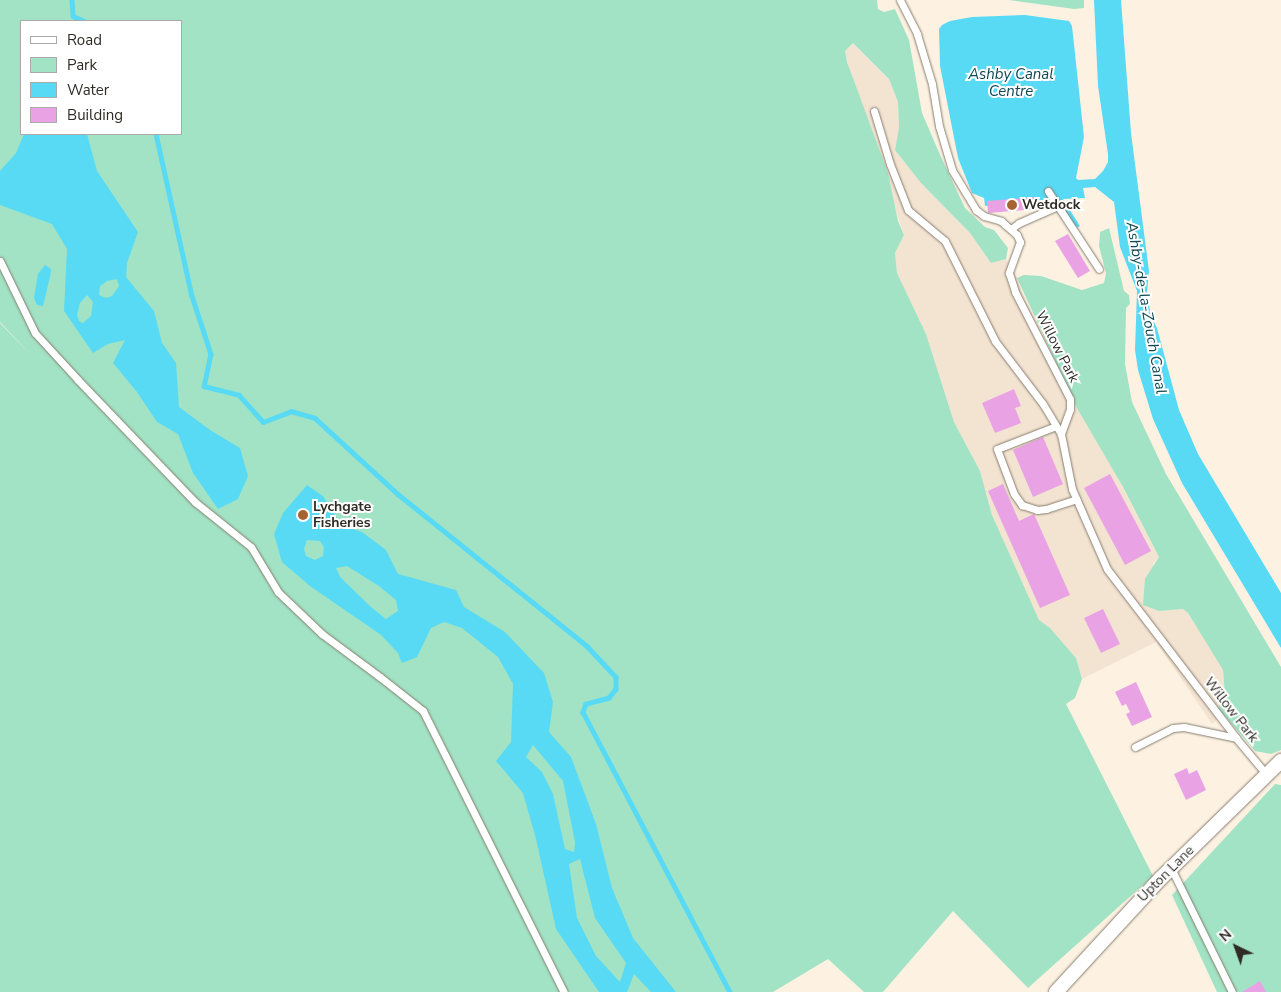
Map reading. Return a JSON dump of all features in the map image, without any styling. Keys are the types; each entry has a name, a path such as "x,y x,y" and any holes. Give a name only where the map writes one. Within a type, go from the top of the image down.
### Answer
{"street":[{"name":"Upton Lane","path":"1056,992 1166,873 1266,774 1281,762"}],"lane":[{"path":"900,0 917,34 929,75 939,126 952,170 976,210 984,216 1001,221 1011,229 1019,223 1058,206"},
{"path":"874,111 890,164 908,210 945,241 995,341 1043,404 1061,434"},
{"path":"1048,191 1099,268"},
{"name":"Willow Park","path":"1011,229 1017,235 1020,242 1009,273 1015,292 1070,399 1070,409 1061,434 1072,489 1076,499 1115,581 1266,774"},
{"path":"0,261 35,333 85,387 195,502 251,547 278,592 322,634 380,676 423,711 564,992"},
{"path":"1056,426 997,449 1014,494 1022,504 1037,510 1076,499"},
{"path":"1134,747 1173,728 1184,727 1236,738"},
{"path":"1166,873 1232,992"}],"shaded area":[{"path":"853,43 889,79 898,102 899,127 895,150 921,183 970,233 991,263 1006,259 1017,278 1025,300 1159,557 1153,564 1159,611 1183,609 1188,613 1223,670 1225,696 1218,708 1223,714 1212,724 1156,642 1082,679 1076,658 1050,628 1039,620 992,515 980,471 954,422 926,334 897,273 895,253 904,235 847,62 845,51"}],"green space":[{"path":"0,0 877,0 878,9 884,12 895,9 909,40 922,113 965,208 985,227 994,230 1008,248 1006,259 991,263 970,233 921,183 895,150 899,127 898,102 889,79 853,43 845,51 847,62 888,173 898,221 904,235 895,253 897,273 926,334 954,422 980,471 992,515 1039,620 1050,628 1076,658 1082,679 1075,698 1066,704 1153,876 1028,988 953,911 883,992 864,992 828,959 773,992 0,992 0,323 32,356 0,322"},
{"path":"1009,0 1084,0 1084,8 1074,9"},
{"path":"1109,228 1124,291 1129,295 1130,304 1126,308 1125,364 1132,402 1166,474 1281,667 1281,750 1271,754 1255,751 1218,708 1225,696 1223,670 1188,613 1183,609 1159,611 1143,605 1145,579 1159,557 1123,487 1077,408 1017,278 1024,275 1041,276 1082,290 1104,283 1106,273 1099,246 1100,232"},
{"path":"1275,784 1281,785 1281,992 1217,992 1172,895"}],"water":[{"path":"1094,0 1121,0 1131,133 1149,271 1147,293 1151,316 1157,328 1179,410 1198,454 1281,593 1281,648 1182,483 1153,419 1138,370 1135,350 1137,291 1120,247 1114,202 1095,187 1083,188 1085,198 1063,199 1080,226 1072,230 1050,200 985,206 984,198 972,193 958,158 940,66 939,29 950,21 972,17 1025,15 1069,21 1072,26 1084,137 1076,178 1078,180 1095,179 1103,171 1108,162 1108,154 1098,86"},
{"path":"24,135 87,135 97,171 138,232 127,263 126,277 154,311 162,343 176,363 179,407 210,430 240,448 248,476 238,499 218,509 193,473 178,434 157,422 137,392 113,363 125,340 108,344 93,353 64,311 67,249 52,224 0,205 0,171 16,153","holes":["117,279 119,286 112,296 106,298 99,295 100,286 107,281","87,295 93,302 91,316 83,323 79,321 77,315 80,303"]},
{"path":"45,265 51,269 43,306 37,305 34,298 38,274"},
{"path":"307,485 323,496 341,525 362,532 386,550 398,574 456,590 464,607 505,632 544,673 553,702 549,732 571,757 596,824 612,888 633,938 676,992 651,992 634,974 627,992 599,992 556,929 536,839 523,793 496,761 511,742 513,684 498,657 462,628 444,622 431,628 417,657 402,663 398,653 381,635 310,586 282,562 274,534 283,513","holes":["307,540 320,541 324,547 323,556 315,560 306,556 304,549","347,566 379,586 396,600 398,611 386,619 340,577 336,568","533,745 563,781 575,842 574,852 565,849 553,794 542,772 526,757","580,859 595,918 626,963 620,982 596,956 577,918 569,864"]}],"building":[{"name":"Wetdock","path":"1036,197 1038,209 988,213 987,201"},
{"path":"1068,234 1090,271 1078,278 1055,241"},
{"path":"1014,389 1021,406 1015,408 1021,423 995,433 982,403"},
{"path":"1043,437 1063,484 1033,497 1013,450"},
{"path":"1110,474 1151,551 1125,565 1084,488"},
{"path":"1003,484 1019,521 1034,514 1070,595 1040,608 988,491"},
{"path":"1103,609 1120,644 1101,653 1084,618"},
{"path":"1136,682 1152,717 1132,726 1126,714 1130,712 1126,704 1122,706 1115,692"},
{"path":"1187,768 1189,774 1197,770 1206,790 1186,800 1174,774"},
{"path":"1260,981 1266,992 1242,992"}],"waterway":[{"path":"72,0 73,16 82,20"},
{"path":"156,135 192,296 211,354 204,386 239,395 263,422 291,411 315,418 398,494 587,646 616,677 616,689 609,698 586,704 583,712 730,992"}],"place":[{"name":"Wetdock","path":"1012,205"},
{"name":"Lychgate Fisheries","path":"303,515"}],"water label":[{"name":"Ashby Canal Centre","path":"1011,82"},
{"name":"Ashby-de-la-Zouch Canal","path":"1146,308"}]}
